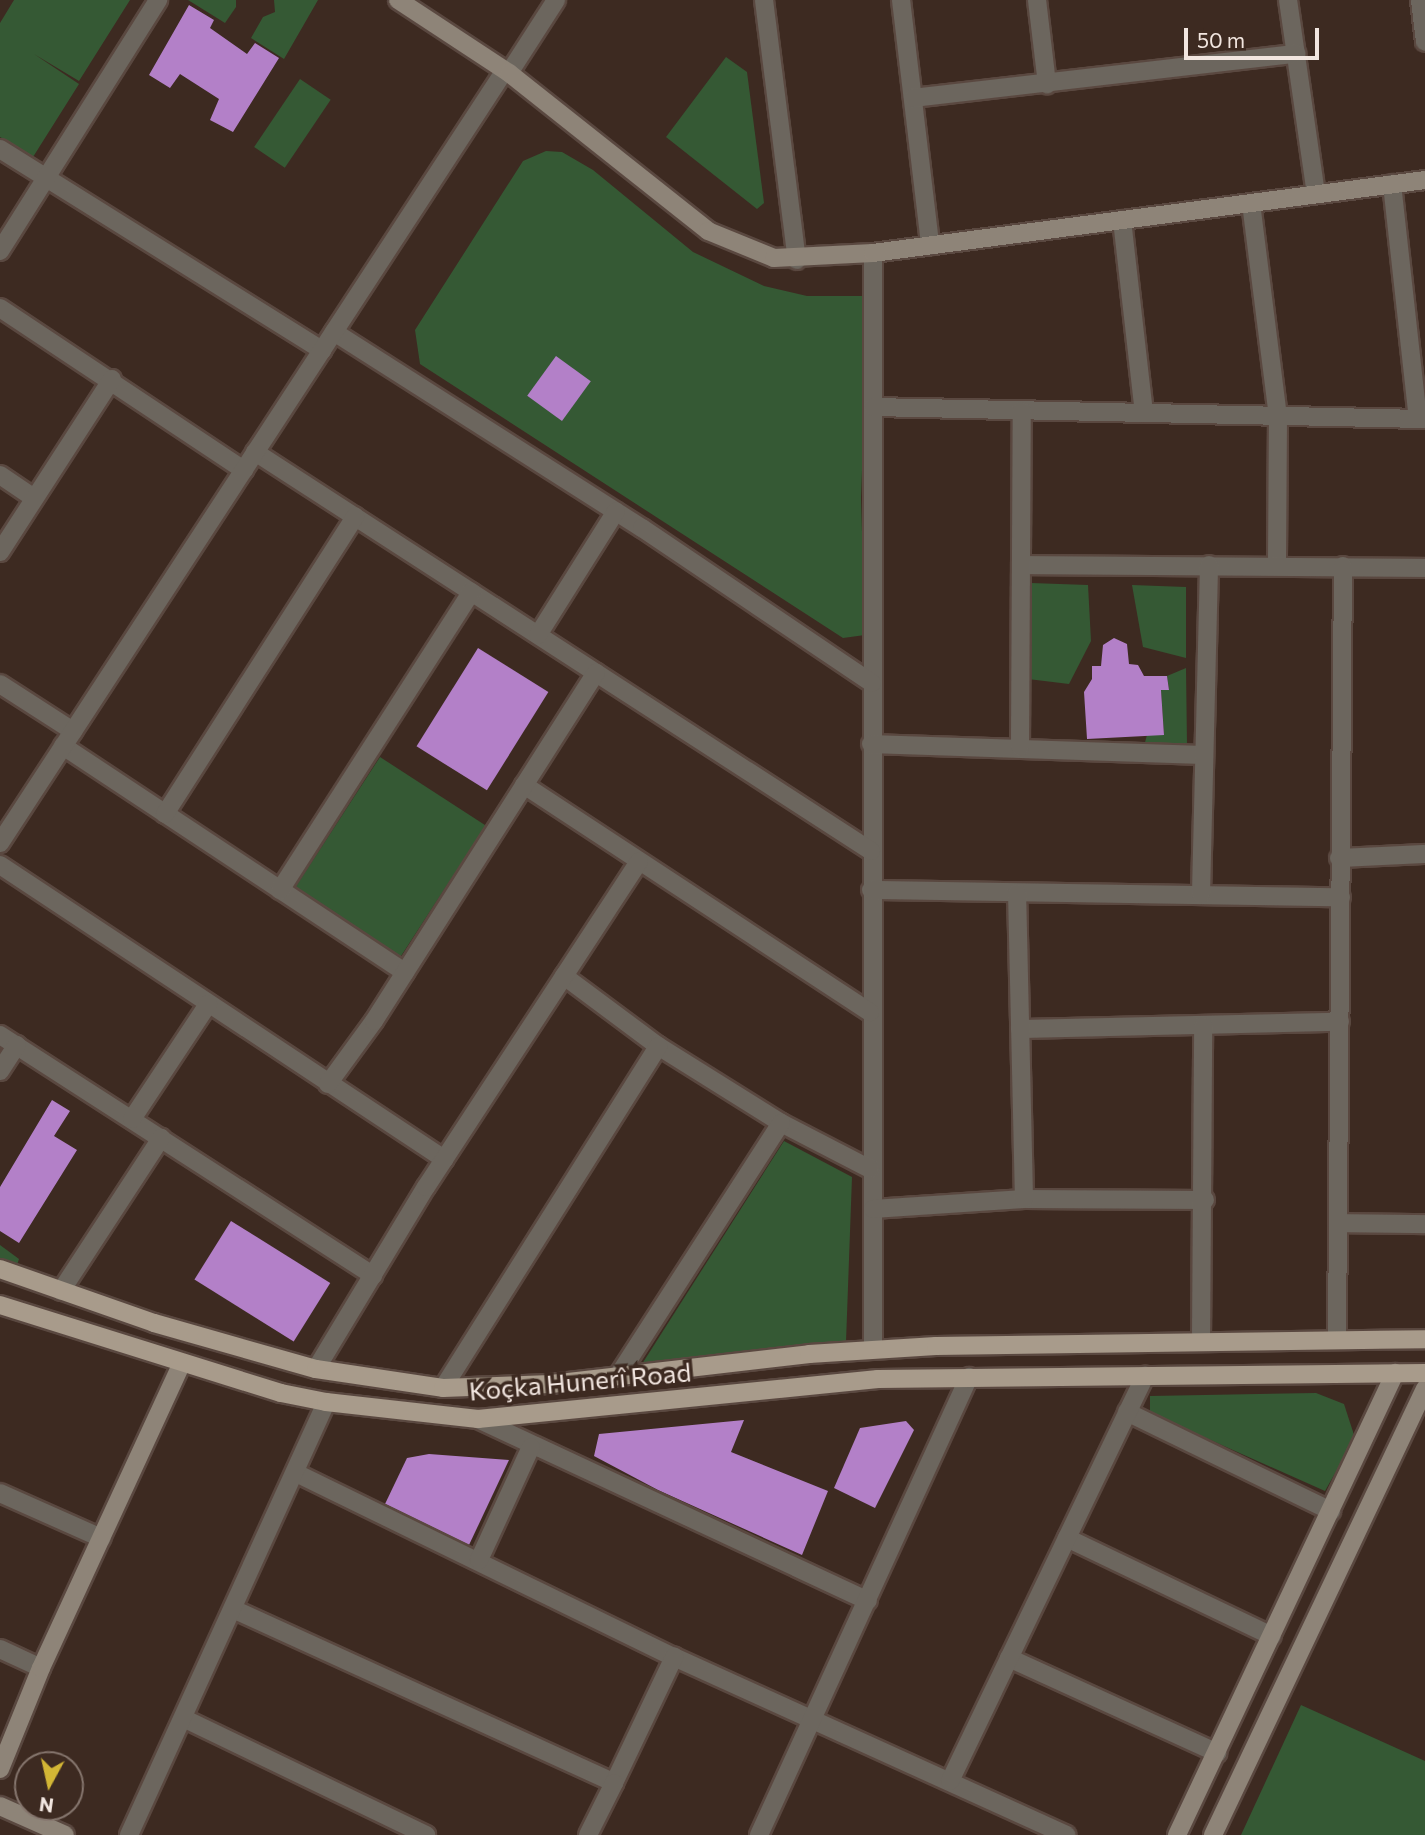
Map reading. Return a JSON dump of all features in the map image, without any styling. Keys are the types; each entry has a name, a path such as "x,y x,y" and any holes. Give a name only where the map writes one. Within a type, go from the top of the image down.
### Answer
{"main road":[{"path":"0,1269 61,1291 316,1369 443,1388 618,1377 873,1349 1425,1339"},
{"name":"Koçka Hunerî Road","path":"0,1306 182,1363 326,1402 478,1419 852,1381 969,1377 1425,1373"}],"street":[{"path":"0,251 158,0"},
{"path":"398,0 507,72 708,231 751,252 797,260 873,253 1425,180"},
{"path":"0,843 322,350 556,0"},
{"path":"765,0 797,260"},
{"path":"901,0 930,245"},
{"path":"1037,0 1047,83"},
{"path":"1288,0 1317,194"},
{"path":"1420,0 1425,41"},
{"path":"913,98 1296,54"},
{"path":"0,149 322,350"},
{"path":"873,407 1422,419 1392,184"},
{"path":"1251,203 1278,416 1278,565"},
{"path":"1122,220 1144,413"},
{"path":"873,253 870,1012 873,1349"},
{"path":"0,309 112,379 244,470"},
{"path":"334,332 616,511 872,683"},
{"path":"0,552 112,379"},
{"path":"1020,747 1022,411"},
{"path":"255,452 871,851"},
{"path":"0,475 34,498"},
{"path":"538,635 616,511"},
{"path":"165,814 355,517"},
{"path":"1021,565 1425,568"},
{"path":"1200,894 1209,565"},
{"path":"1337,1340 1343,566"},
{"path":"280,890 471,593"},
{"path":"328,1084 405,972 596,673"},
{"path":"0,684 165,814 405,972"},
{"path":"871,744 1202,755"},
{"path":"524,785 870,1012"},
{"path":"1339,858 1425,854"},
{"path":"316,1369 444,1159 639,862"},
{"path":"0,865 444,1159"},
{"path":"871,890 1341,897"},
{"path":"1017,893 1024,1199"},
{"path":"564,976 658,1046 781,1123 870,1169"},
{"path":"132,1119 208,1004"},
{"path":"1020,1029 1340,1022"},
{"path":"1201,1341 1205,1200 1203,1026"},
{"path":"0,1035 373,1275"},
{"path":"0,1071 17,1045"},
{"path":"443,1388 658,1046"},
{"path":"618,1377 781,1123"},
{"path":"61,1291 161,1138"},
{"path":"873,1209 1024,1199 1205,1200"},
{"path":"1338,1223 1425,1224"},
{"path":"0,1769 41,1668 182,1363"},
{"path":"1177,1835 1395,1374"},
{"path":"950,1781 1145,1375"},
{"path":"759,1835 969,1377"},
{"path":"1213,1835 1425,1389"},
{"path":"129,1835 326,1402"},
{"path":"1127,1412 1331,1511"},
{"path":"478,1419 531,1447 868,1601"},
{"path":"480,1560 531,1447"},
{"path":"296,1473 480,1560 674,1657 1066,1835"},
{"path":"0,1493 101,1538"},
{"path":"1067,1538 1272,1636"},
{"path":"233,1609 614,1783"},
{"path":"0,1649 41,1668"},
{"path":"588,1835 674,1657"},
{"path":"1009,1658 1216,1752"},
{"path":"183,1718 426,1835"},
{"path":"0,1806 65,1835"}],"green space":[{"path":"14,0 130,0 79,81 34,54 79,84 33,157 0,137 0,23"},
{"path":"188,0 236,0 236,7 225,23"},
{"path":"274,0 318,0 284,59 251,38 263,17 275,12"},
{"path":"726,57 747,72 764,203 757,209 666,137"},
{"path":"300,79 331,100 285,168 254,147"},
{"path":"546,151 562,152 593,170 693,252 764,286 807,296 865,296 868,305 861,498 865,635 843,638 420,364 415,330 523,161"},
{"path":"1031,583 1088,585 1091,641 1069,684 1028,679"},
{"path":"1132,585 1186,587 1186,658 1143,647"},
{"path":"1186,668 1187,745 1144,746 1147,735 1164,734 1161,690 1169,689 1167,676"},
{"path":"380,757 486,826 401,956 295,888"},
{"path":"784,1141 852,1177 846,1342 642,1364"},
{"path":"0,1245 19,1259 14,1274 0,1268"},
{"path":"1316,1393 1344,1404 1355,1438 1325,1491 1150,1413 1150,1396"},
{"path":"1301,1705 1425,1761 1425,1835 1241,1835"}],"building":[{"path":"189,5 214,20 210,28 247,54 255,43 279,58 233,132 210,120 219,99 180,74 170,88 149,75"},
{"path":"556,356 591,381 562,421 527,396"},
{"path":"1114,638 1127,644 1129,664 1138,665 1144,676 1167,676 1169,690 1161,690 1164,735 1087,739 1084,692 1092,679 1092,666 1101,666 1103,645"},
{"path":"478,648 548,692 487,790 417,746"},
{"path":"52,1100 70,1111 54,1136 77,1150 19,1243 0,1231 0,1187"},
{"path":"231,1221 330,1283 294,1342 194,1280"},
{"path":"744,1420 731,1452 828,1491 802,1555 658,1490 594,1456 599,1434"},
{"path":"906,1421 914,1430 875,1508 834,1488 860,1428"},
{"path":"429,1454 509,1460 469,1545 385,1504 407,1458"}]}
